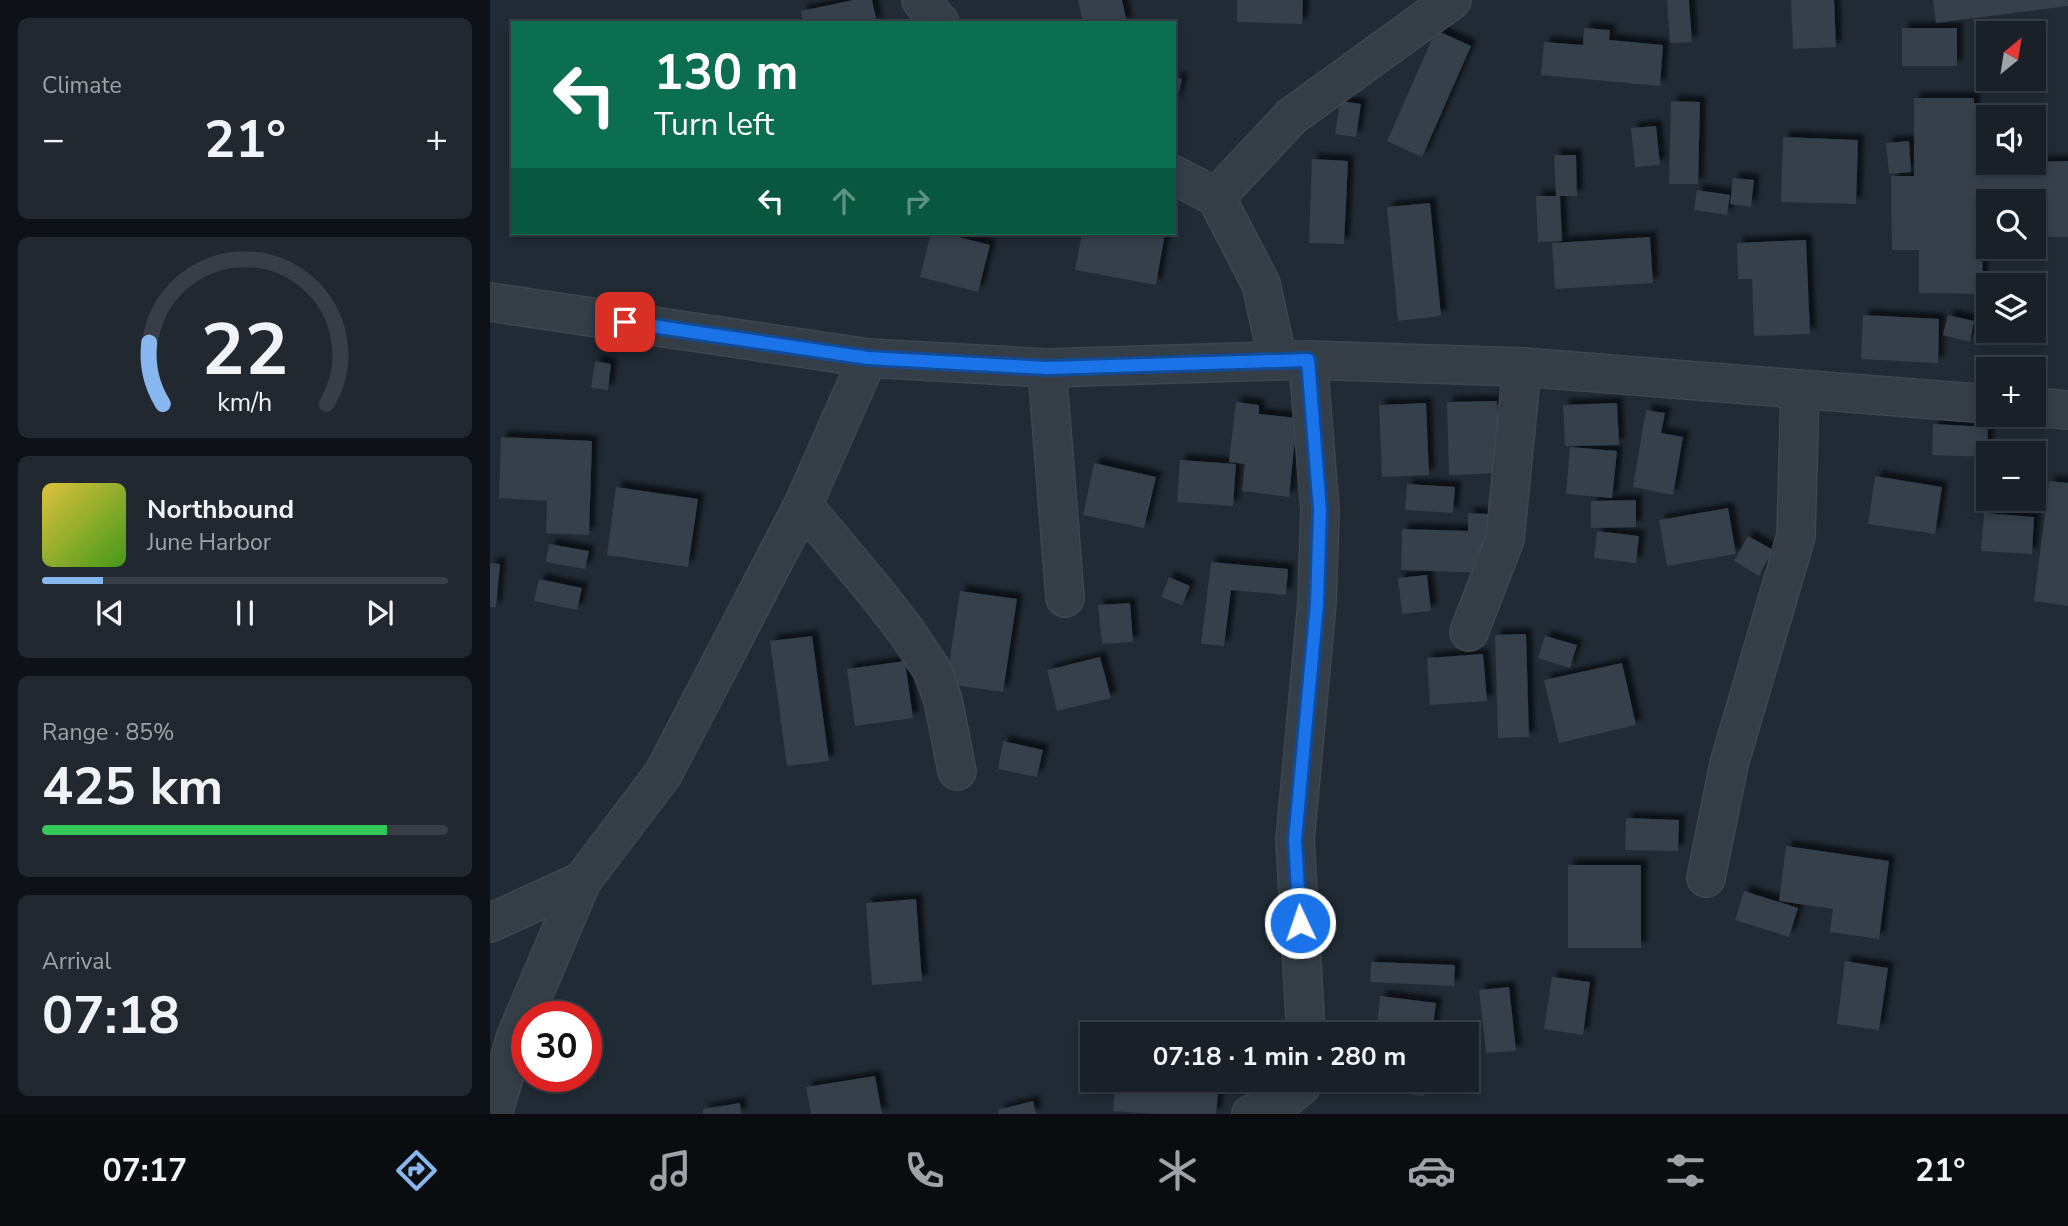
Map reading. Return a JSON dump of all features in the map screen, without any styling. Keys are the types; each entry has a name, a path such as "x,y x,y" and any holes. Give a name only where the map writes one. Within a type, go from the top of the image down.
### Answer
{"street":[{"path":"921,0 938,21"},
{"path":"1216,197 1292,116 1452,0"},
{"path":"1176,176 1216,197 1261,284 1293,360 1320,523 1317,603 1295,840 1305,1022"},
{"path":"490,302 868,358 1047,368 1293,360 1522,367 1976,403"},
{"path":"493,1114 516,1035 582,881 663,774 803,505 868,358"},
{"path":"1469,632 1505,539 1522,367"},
{"path":"1047,368 1066,598"},
{"path":"1706,878 1729,764 1796,536 1801,389"},
{"path":"803,505 878,595 932,670 943,700 957,771"},
{"path":"490,923 582,881"}],"building":[{"path":"853,0 872,0 877,21 803,21 801,11"},
{"path":"1078,0 1122,0 1127,21 1083,21"},
{"path":"1237,0 1303,0 1302,24 1237,22"},
{"path":"1667,0 1689,0 1692,42 1670,43"},
{"path":"1791,0 1834,0 1836,47 1793,49"},
{"path":"1933,0 2068,0 2068,6 1936,23"},
{"path":"1584,28 1610,30 1609,40 1663,45 1660,86 1541,75 1544,42 1583,45"},
{"path":"1902,28 1957,28 1957,66 1902,66"},
{"path":"1436,30 1471,46 1422,157 1387,141"},
{"path":"1176,78 1182,79 1176,102"},
{"path":"1914,98 1974,98 1976,175 2046,175 2046,162 2068,161 2068,237 2046,237 2046,189 1976,189 1976,259 1983,259 1982,273 1976,273 1976,294 1919,293 1919,250 1892,250 1891,176 1914,176"},
{"path":"1340,101 1361,104 1356,137 1335,134"},
{"path":"1671,101 1700,102 1698,184 1669,184"},
{"path":"1656,126 1660,165 1635,167 1631,128"},
{"path":"1783,137 1858,140 1856,204 1781,202"},
{"path":"1909,141 1911,172 1889,174 1886,143"},
{"path":"1554,155 1576,155 1577,196 1560,196 1562,241 1538,242 1536,196 1556,196"},
{"path":"1312,159 1348,161 1344,244 1309,243"},
{"path":"1733,178 1754,180 1751,207 1730,204"},
{"path":"1697,190 1730,195 1727,215 1694,210"},
{"path":"1430,203 1441,316 1398,321 1387,207"},
{"path":"930,235 951,235 990,245 978,292 920,277"},
{"path":"1082,235 1165,235 1156,285 1075,270"},
{"path":"1650,237 1653,283 1555,289 1552,243"},
{"path":"1806,240 1810,334 1754,336 1752,279 1738,279 1737,243"},
{"path":"1863,315 1939,319 1938,363 1861,359"},
{"path":"1948,315 1974,321 1970,342 1943,335"},
{"path":"595,361 611,364 608,390 591,388"},
{"path":"1497,401 1500,473 1449,475 1447,402"},
{"path":"1236,402 1259,405 1259,414 1297,418 1289,497 1242,491 1245,464 1229,462"},
{"path":"1426,403 1429,475 1382,477 1379,405"},
{"path":"1617,403 1619,445 1565,446 1563,405"},
{"path":"1646,410 1665,413 1661,433 1683,437 1673,495 1633,487"},
{"path":"1933,424 1988,427 1988,441 1976,441 1976,457 1932,455"},
{"path":"501,437 592,441 589,535 546,533 547,501 499,498"},
{"path":"1570,447 1617,451 1612,498 1566,494"},
{"path":"1180,460 1236,464 1233,506 1177,502"},
{"path":"1094,463 1156,477 1144,528 1083,515"},
{"path":"1875,476 1942,487 1935,534 1868,524"},
{"path":"2049,481 2068,483 2068,606 2034,601"},
{"path":"1407,484 1455,487 1453,513 1405,510"},
{"path":"616,487 698,499 688,567 607,555"},
{"path":"1636,500 1636,527 1591,528 1591,501"},
{"path":"1728,508 1736,554 1667,566 1659,520"},
{"path":"1468,513 1488,514 1487,573 1401,570 1402,529 1468,531"},
{"path":"1984,513 2034,517 2032,554 1981,551"},
{"path":"1597,531 1639,536 1636,563 1594,558"},
{"path":"1748,536 1773,550 1759,576 1734,561"},
{"path":"549,544 589,551 585,569 546,562"},
{"path":"1211,562 1288,569 1286,595 1231,590 1224,646 1201,644"},
{"path":"490,563 500,564 496,607 490,607"},
{"path":"1427,575 1431,611 1402,614 1398,578"},
{"path":"1169,577 1190,586 1182,605 1161,597"},
{"path":"539,579 582,588 577,610 534,601"},
{"path":"960,591 1017,599 1003,692 946,684"},
{"path":"1130,603 1133,642 1102,644 1098,605"},
{"path":"1526,634 1529,737 1498,738 1495,635"},
{"path":"812,636 829,761 787,766 770,641"},
{"path":"1545,636 1577,645 1570,668 1538,658"},
{"path":"1483,654 1487,701 1430,705 1427,658"},
{"path":"1100,657 1111,698 1057,711 1047,670"},
{"path":"905,661 913,718 855,726 847,669"},
{"path":"1622,663 1636,725 1559,743 1544,680"},
{"path":"1003,741 1043,750 1037,777 998,769"},
{"path":"1626,818 1679,820 1678,851 1625,850"},
{"path":"1786,846 1889,861 1879,939 1830,932 1833,909 1779,901"},
{"path":"1568,865 1641,865 1641,948 1568,948"},
{"path":"1744,891 1798,908 1789,937 1735,920"},
{"path":"916,899 922,981 872,985 866,903"},
{"path":"1845,961 1888,968 1879,1030 1837,1024"},
{"path":"1371,962 1455,965 1454,986 1370,982"},
{"path":"1552,977 1590,982 1583,1035 1544,1029"},
{"path":"1509,987 1516,1051 1486,1053 1479,990"},
{"path":"1380,996 1436,1003 1434,1022 1377,1022"},
{"path":"875,1076 882,1114 811,1114 806,1087"},
{"path":"1115,1092 1218,1094 1216,1114 1113,1111"},
{"path":"1393,1092 1425,1092 1424,1096"},
{"path":"1033,1101 1036,1114 999,1114 998,1110"},
{"path":"740,1103 741,1114 703,1114 703,1109"}],"route":[{"path":"625,322 868,358 1047,368 1308,360 1320,510 1317,603 1295,840 1300,923"}]}
